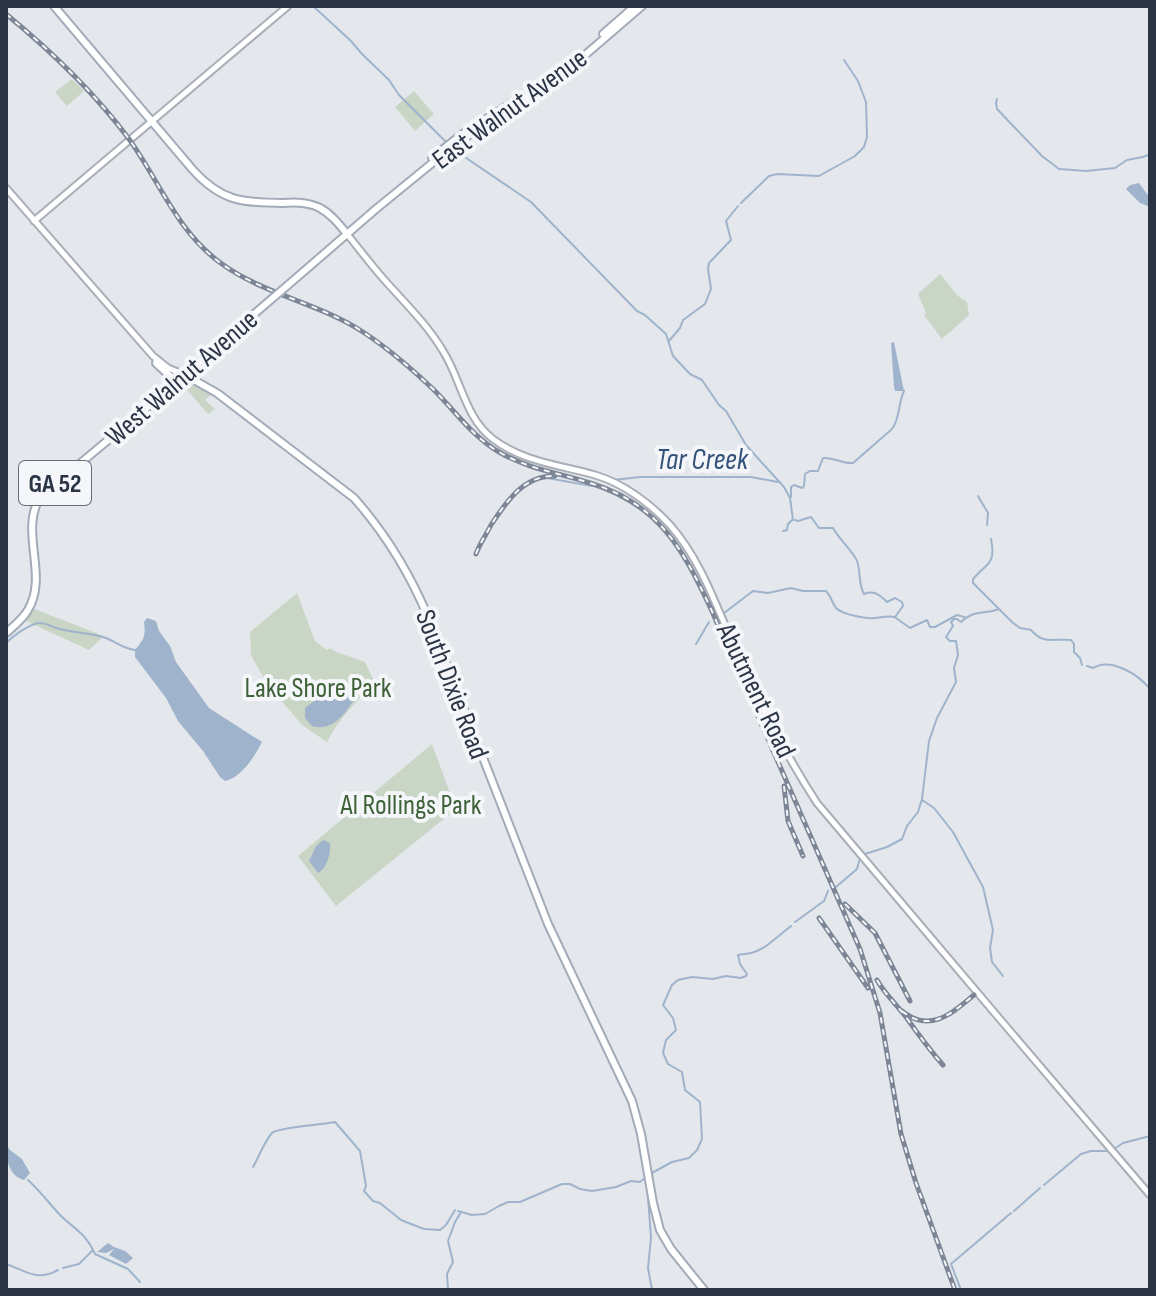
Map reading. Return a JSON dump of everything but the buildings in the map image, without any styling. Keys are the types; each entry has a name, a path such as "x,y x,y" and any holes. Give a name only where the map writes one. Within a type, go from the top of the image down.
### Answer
{"main road":[{"path":"54,6 212,189 224,196 250,203 310,204 327,213 347,234"},
{"path":"34,221 288,6"},
{"name":"East Walnut Avenue","path":"630,14 635,6"},
{"name":"East Walnut Avenue","path":"288,285 450,142 557,73 642,6"},
{"path":"6,188 157,360 185,375"},
{"name":"Abutment Road","path":"347,234 436,340 453,369 475,421 492,438 523,456 598,476 621,486 669,523 692,555 764,710 817,803 1150,1195"},
{"name":"West Walnut Avenue","path":"6,633 24,616 35,594 32,521 40,497 288,285"},
{"path":"157,360 156,363 175,384 203,385"},
{"name":"South Dixie Road","path":"185,375 217,393 354,498 406,572 428,617 548,924 629,1092 638,1121 657,1219 666,1241 704,1290"}],"green space":[{"path":"72,79 84,91 67,106 55,92"},
{"path":"414,91 434,114 415,131 395,107"},
{"path":"940,274 967,302 969,315 942,339 924,315 926,313 918,294"},
{"path":"182,384 200,386 213,393 205,400 215,409 208,414"},
{"name":"Lake Shore Park","path":"297,593 315,641 327,650 330,648 365,662 375,683 348,711 327,742 302,725 267,684 251,655 250,632"},
{"path":"33,609 104,636 89,650 26,621"},
{"name":"Al Rollings Park","path":"432,744 456,809 336,906 298,856"}],"water":[{"path":"1139,183 1150,198 1150,207 1140,203 1126,189"},
{"path":"894,342 904,391 895,391 894,387 891,343"},
{"path":"147,618 156,621 176,662 209,708 262,742 237,776 225,781 220,777 135,657 135,650 144,637"},
{"path":"337,683 354,700 342,716 331,724 326,727 312,726 305,718 305,708"},
{"path":"323,840 330,843 330,851 326,864 318,873 309,861 316,846"},
{"path":"6,1144 22,1159 30,1173 24,1180 11,1170"},
{"path":"108,1243 133,1258 126,1264 109,1255 114,1249 106,1253 97,1252"}],"waterway":[{"path":"313,6 351,41 446,142"},
{"path":"741,203 769,176 819,176 855,156 864,147 867,137 866,102 858,81 844,60"},
{"path":"997,99 997,109 1042,156 1059,169 1086,171 1115,168 1127,160 1150,154"},
{"path":"453,149 531,202 637,311 666,334 673,356 690,374 702,380 726,411 746,445 784,487 790,498 793,520"},
{"path":"669,341 683,320 705,304 711,289 709,263 731,240 726,221 738,206"},
{"path":"791,497 791,487 802,488 805,474 818,471 823,458 853,463 892,429 904,391"},
{"name":"Tar Creek","path":"613,480 640,477 751,477 778,482"},
{"name":"Tar Creek","path":"547,478 592,486"},
{"path":"978,496 988,513 987,525"},
{"name":"Tar Creek","path":"795,520 811,517 819,528 833,528 857,561 864,594 877,594 887,602 895,598 902,602 903,606 895,617"},
{"path":"783,531 787,530 792,520"},
{"path":"991,539 991,558 973,583 1020,628 1031,630 1044,639 1071,640 1082,665"},
{"path":"724,613 753,591 768,593 791,588 826,591 836,608 851,615 895,617"},
{"path":"865,854 902,839 918,812 929,741 956,682 956,641 946,637 953,626 951,622 954,619 961,622 975,614 999,609"},
{"name":"Tar Creek","path":"896,618 910,628 927,620 930,627 935,627 957,615 964,617"},
{"path":"696,644 709,622"},
{"name":"Tar Creek","path":"6,643 25,629 41,623 100,636 135,650"},
{"path":"1087,666 1115,666 1138,678 1150,689"},
{"path":"922,800 934,808 953,832 983,887 993,930 990,948 992,962 1003,976"},
{"path":"836,887 857,869 860,858"},
{"path":"795,922 824,901 828,891"},
{"path":"650,1174 672,1162 689,1158 702,1139 700,1102 685,1090 682,1072 668,1064 663,1053 666,1040 676,1030 673,1018 663,1005 672,985 678,980 692,977 746,976 738,955 761,949 791,926"},
{"path":"253,1167 272,1133 335,1122 360,1151 366,1186 364,1191 373,1201 401,1220 424,1229 440,1230 455,1210"},
{"path":"1114,1149 1123,1143 1150,1136"},
{"path":"1044,1185 1081,1154 1110,1151"},
{"path":"458,1211 472,1215 485,1214 508,1202 520,1202 562,1184 592,1191 631,1181 640,1182 645,1178"},
{"path":"28,1180 84,1236 95,1254 128,1269"},
{"path":"647,1184 651,1238 648,1268 652,1290"},
{"path":"1014,1211 1040,1188"},
{"path":"448,1290 447,1274 453,1262 448,1241 461,1212"},
{"path":"961,1290 951,1264 1011,1213"},
{"path":"63,1268 79,1264 92,1251"},
{"path":"6,1264 37,1275 58,1270"},
{"path":"129,1270 140,1282"}],"railway":[{"path":"6,14 55,57 101,105 140,155 181,222 222,264 256,284 363,332 417,374 490,446 521,463 614,492 651,516 679,548 711,609 860,949 880,1013 901,1134 955,1290"},
{"path":"476,554 491,525 517,492 534,480 555,476"},
{"path":"784,786 788,821 803,856"},
{"path":"845,904 875,933 910,1001"},
{"path":"819,918 868,988"},
{"path":"877,980 943,1065"},
{"path":"902,1011 912,1018 931,1021 949,1014 974,995"}]}
